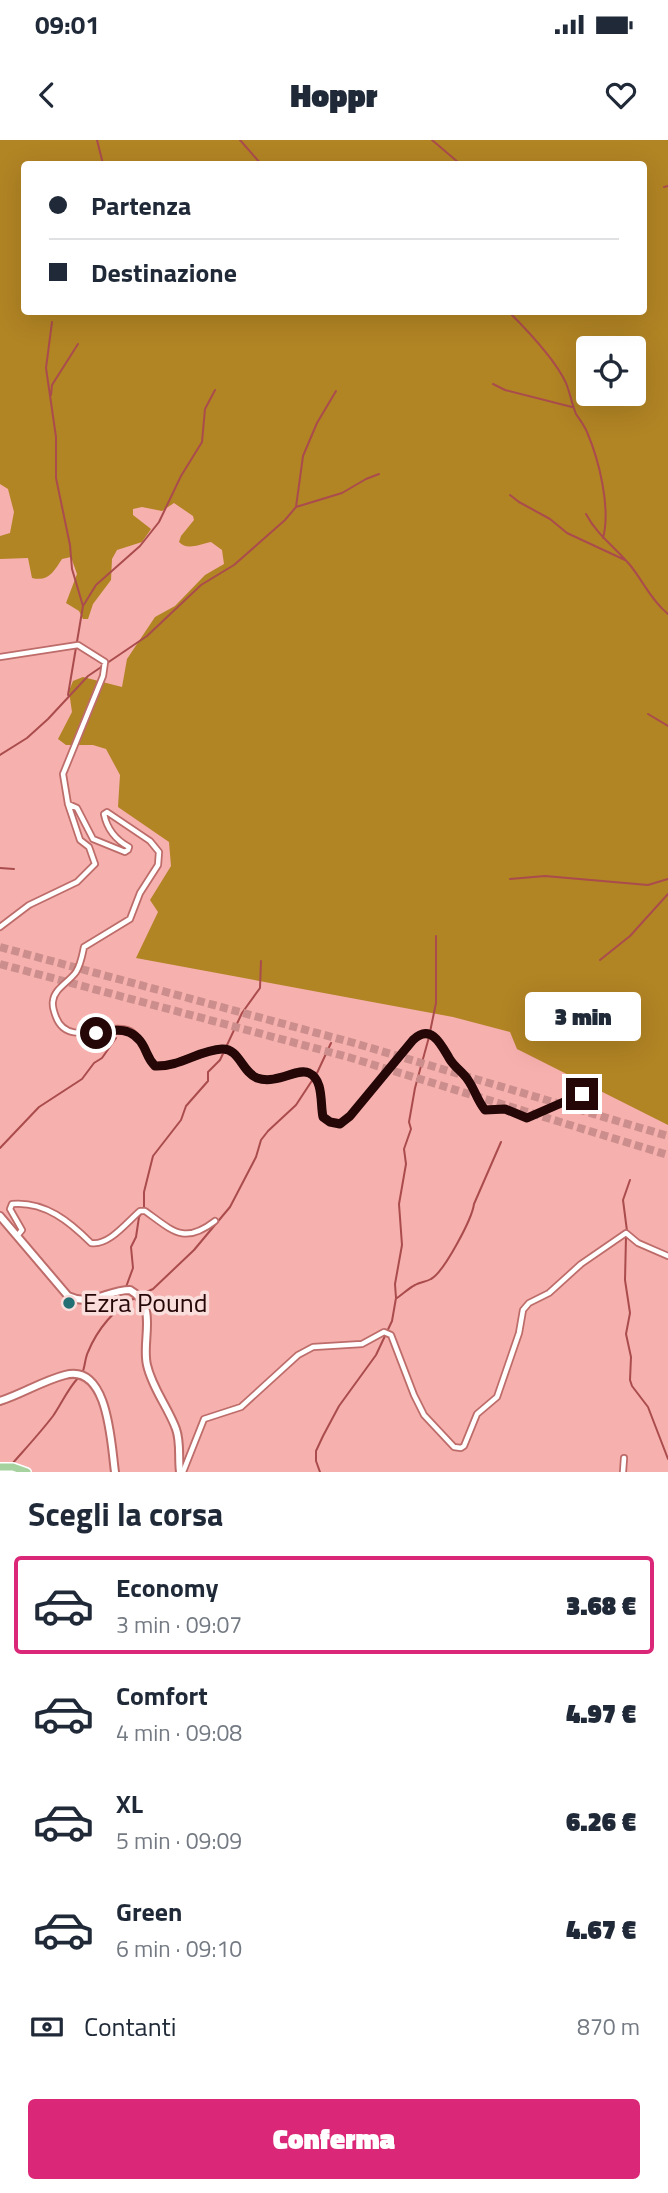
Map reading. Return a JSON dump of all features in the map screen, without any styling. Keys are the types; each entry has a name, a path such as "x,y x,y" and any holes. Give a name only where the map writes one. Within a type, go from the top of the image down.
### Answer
{"main road":[{"path":"11,1468 27,1472"}],"street":[{"path":"0,657 78,645 104,665 99,688 63,774 68,804 80,840 89,847 95,864 77,881 29,905 0,927"},
{"path":"68,804 77,808 93,839 125,852 128,850 129,847 118,841 112,833 104,814 107,812 150,841 159,852 158,864 140,894 130,919 84,947 82,962 55,993 52,1006 61,1026 84,1033 121,1028 131,1032 139,1039 147,1058 155,1066 188,1061 216,1049 226,1048 234,1053 249,1074 260,1079 281,1079 300,1071 308,1072 319,1087 323,1117 340,1124 350,1116 413,1040 419,1034 427,1033 436,1037 467,1079 485,1110 505,1109 527,1118 582,1094"},
{"path":"17,1236 22,1230 10,1209 12,1204 38,1208 65,1218 91,1243 96,1244 105,1241 143,1211 183,1234 199,1234 215,1221"},
{"path":"0,1216 68,1296 77,1301 87,1301 130,1290 142,1298 148,1329 146,1363 177,1431 181,1472"},
{"path":"181,1472 204,1419 241,1407 298,1355 313,1347 362,1343 384,1332 391,1335 424,1415 454,1447 461,1448 477,1414 497,1396 519,1333 523,1310 528,1303 549,1293 582,1264 626,1233 638,1243 668,1256"},
{"path":"0,1401 68,1374 80,1374 90,1380 109,1421 115,1472"},
{"path":"623,1472 624,1458"}],"shaded area":[{"path":"0,140 668,140 668,1125 517,1049 510,1032 453,1017 136,958 158,912 150,900 171,866 169,842 118,807 120,775 106,749 93,745 66,745 58,739 72,712 69,691 73,681 83,677 122,687 127,659 155,617 175,606 205,575 224,564 222,550 211,542 182,545 179,542 181,536 194,520 193,516 174,503 162,511 142,507 133,509 133,515 151,529 142,542 117,550 112,559 111,580 93,604 88,619 83,619 79,611 66,603 77,574 71,557 62,559 47,577 38,579 32,578 28,558 0,559 0,536 10,533 14,512 8,489 0,484"}],"waterway":[{"path":"97,140 102,161"},
{"path":"240,140 258,161"},
{"path":"432,140 457,161"},
{"path":"664,187 668,186"},
{"path":"512,315 555,364 566,383 576,414 587,432 596,456 605,499 603,538"},
{"path":"52,322 46,368 56,437 56,478 70,545 72,569 83,606"},
{"path":"51,395 52,385 78,344"},
{"path":"493,384 505,390 572,407"},
{"path":"68,695 83,606 96,585 140,546 159,522 181,476 202,442 205,409 215,390"},
{"path":"0,755 27,738 88,676 147,636 201,585 234,565 285,520 296,507 303,456 317,423 336,391"},
{"path":"296,507 342,493 379,474"},
{"path":"510,495 550,519 567,533 625,560"},
{"path":"586,514 668,614"},
{"path":"648,714 668,726"},
{"path":"0,868 14,869"},
{"path":"510,879 545,876 648,885 668,879"},
{"path":"600,960 630,936 668,894"},
{"path":"430,1032 436,1003 436,936"},
{"path":"144,1208 144,1192 153,1156 181,1120 186,1106 208,1081 208,1072 220,1060 242,1013 260,988 261,961"},
{"path":"320,1472 316,1451 323,1436 339,1406 376,1355 392,1321 402,1245 399,1204 406,1164 404,1149 411,1129 409,1122 415,1088 429,1037"},
{"path":"0,1148 39,1107 82,1079 116,1038"},
{"path":"142,1294 153,1289 194,1250 230,1207 256,1157 261,1140 296,1105 317,1073 331,1043"},
{"path":"397,1298 413,1286 431,1279 450,1256 468,1221 501,1142"},
{"path":"627,1231 623,1200 630,1180"},
{"path":"126,1287 133,1268 131,1247 142,1213"},
{"path":"626,1237 625,1280 630,1313 626,1334 631,1357 630,1380 648,1407 668,1459"},
{"path":"82,1374 96,1336 114,1313 137,1297"},
{"path":"12,1464 53,1416 78,1378"}],"tunnel":[{"path":"0,947 354,1043 668,1136"},
{"path":"0,964 348,1057 668,1155"}],"place":[{"name":"Ezra Pound","path":"69,1303"}],"route":[{"path":"96,1033 121,1028 131,1032 139,1039 147,1058 155,1066 188,1061 216,1049 226,1048 234,1053 249,1074 260,1079 281,1079 300,1071 308,1072 319,1087 323,1117 340,1124 358,1109 378,1080 413,1040 419,1034 427,1033 436,1037 467,1079 485,1110 505,1109 527,1118 582,1094"}]}
